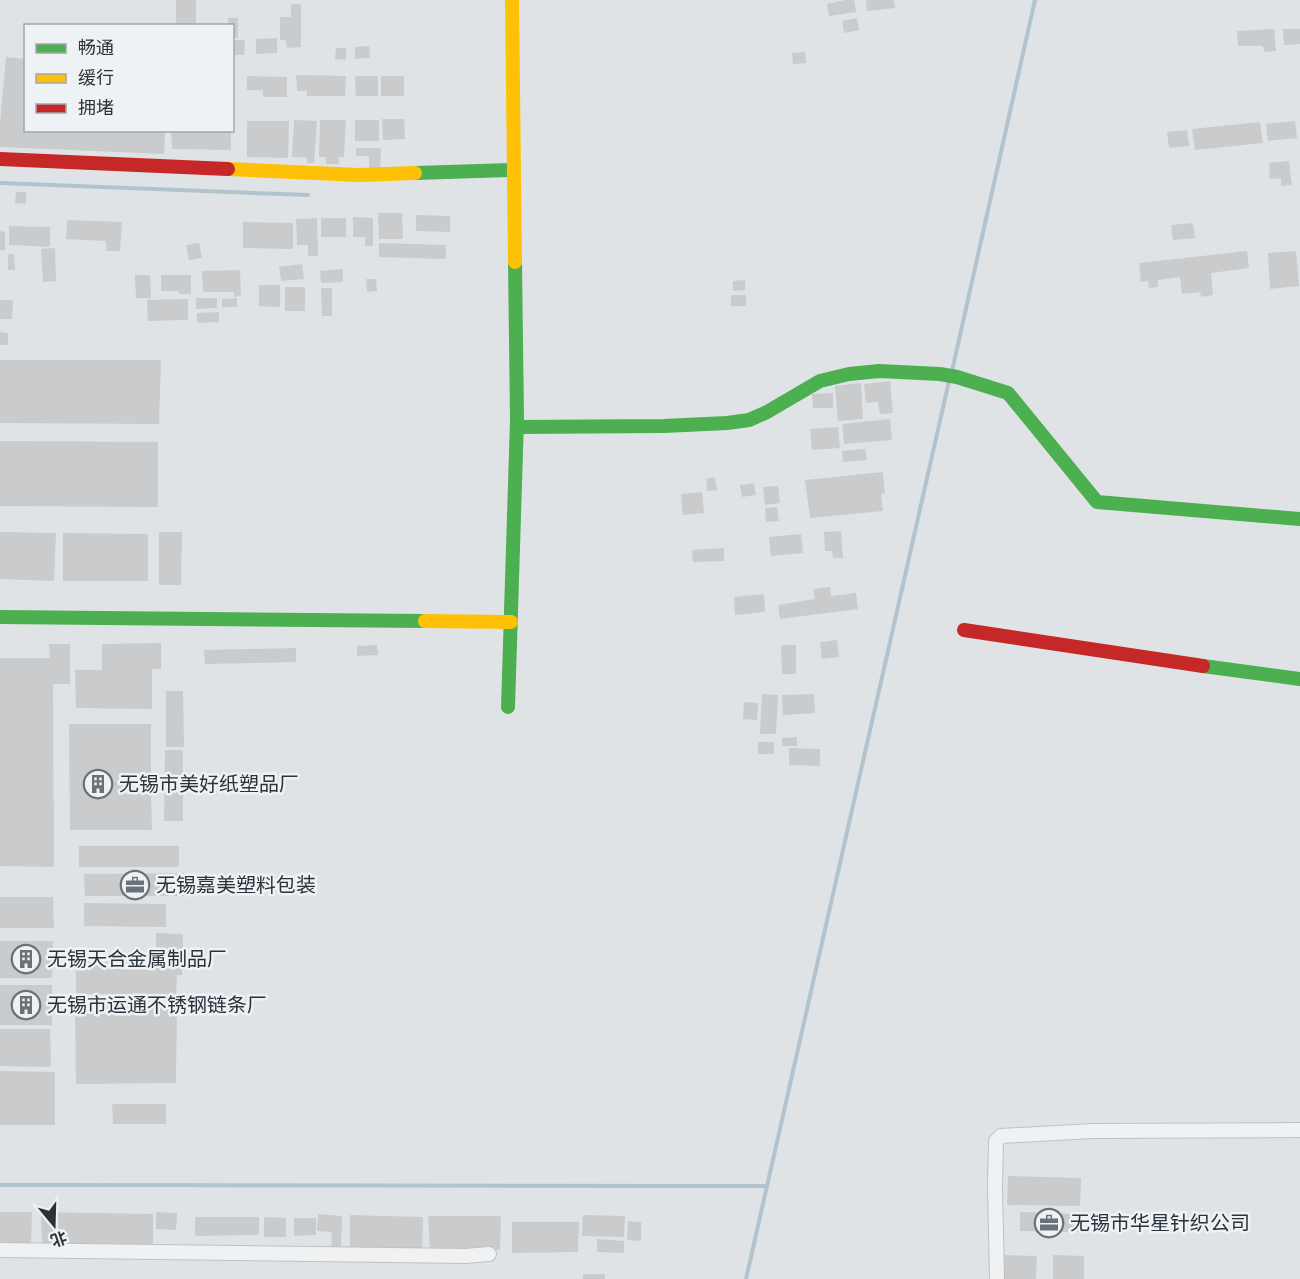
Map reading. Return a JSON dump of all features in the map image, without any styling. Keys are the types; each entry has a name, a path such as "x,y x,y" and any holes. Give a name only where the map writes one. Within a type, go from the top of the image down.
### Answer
{"street":[{"path":"508,707 517,427 512,0"},
{"path":"0,159 359,176 513,170"},
{"path":"517,427 728,423 749,420 820,381 849,374 879,371 940,374 1008,393 1097,502 1300,519"},
{"path":"0,617 511,622"},
{"path":"964,630 1300,679"},
{"path":"997,1279 995,1175 996,1141 1001,1136 1092,1131 1300,1130"},
{"path":"0,1250 465,1256 489,1254"}],"building":[{"path":"176,0 196,0 196,24 176,24"},
{"path":"854,0 856,12 829,16 827,4"},
{"path":"866,0 894,0 895,8 867,11"},
{"path":"291,4 301,4 301,47 287,48 286,40 280,40 280,17 291,17"},
{"path":"228,18 238,18 238,38 234,38 234,24 228,24"},
{"path":"857,18 859,30 844,33 842,21"},
{"path":"1274,29 1276,51 1264,52 1263,46 1238,46 1237,31"},
{"path":"1283,29 1300,29 1300,44 1284,45"},
{"path":"277,38 277,53 256,54 256,39"},
{"path":"234,40 245,40 244,55 234,55"},
{"path":"369,46 370,58 355,59 355,47"},
{"path":"336,48 346,48 346,60 335,59"},
{"path":"805,52 806,63 793,64 792,53"},
{"path":"6,57 24,59 24,132 165,132 164,154 0,147"},
{"path":"296,75 346,76 345,96 307,96 307,91 297,91"},
{"path":"247,76 287,77 287,97 263,97 263,90 247,90"},
{"path":"355,76 378,76 378,96 356,96"},
{"path":"381,76 404,76 404,96 381,96"},
{"path":"382,119 404,119 405,139 383,140"},
{"path":"294,120 317,121 314,163 307,163 307,158 292,157"},
{"path":"320,120 346,120 344,157 339,157 339,164 326,164 326,157 319,157"},
{"path":"355,120 379,120 379,141 355,141"},
{"path":"247,121 289,121 288,158 247,157"},
{"path":"1295,121 1297,138 1268,141 1266,124"},
{"path":"1260,122 1263,143 1195,150 1192,129"},
{"path":"1187,130 1189,146 1169,148 1167,132"},
{"path":"171,132 231,132 231,150 172,149"},
{"path":"356,148 381,148 380,168 369,168 369,156 356,156"},
{"path":"1289,161 1292,185 1281,186 1281,178 1270,179 1269,163"},
{"path":"16,192 26,192 26,204 15,203"},
{"path":"378,213 402,213 403,239 379,239"},
{"path":"416,215 450,216 450,232 416,231"},
{"path":"353,217 373,218 373,246 365,246 365,237 353,237"},
{"path":"317,218 318,256 308,256 308,245 297,245 296,219"},
{"path":"321,218 346,218 346,237 321,237"},
{"path":"67,220 122,222 120,251 106,251 106,241 66,239"},
{"path":"243,222 293,223 293,249 243,248"},
{"path":"1193,223 1195,238 1173,240 1171,225"},
{"path":"9,226 50,227 50,247 9,245"},
{"path":"0,231 5,232 5,250 0,250"},
{"path":"199,243 202,258 189,260 186,245"},
{"path":"379,243 446,245 446,259 379,257"},
{"path":"55,248 56,281 43,282 41,249"},
{"path":"1247,251 1249,268 1211,273 1213,295 1201,297 1200,292 1182,294 1180,277 1158,280 1158,287 1149,288 1148,281 1141,282 1139,263"},
{"path":"1296,251 1299,286 1270,289 1268,253"},
{"path":"8,254 14,254 15,270 8,270"},
{"path":"302,264 304,279 281,281 279,267"},
{"path":"343,269 343,282 321,283 320,271"},
{"path":"240,270 241,296 234,297 234,292 203,292 202,271"},
{"path":"135,275 150,275 151,298 136,298"},
{"path":"161,275 191,275 191,294 161,291"},
{"path":"366,279 376,279 377,291 367,292"},
{"path":"745,280 745,290 733,291 733,281"},
{"path":"259,285 280,285 280,307 259,306"},
{"path":"285,287 305,287 305,311 285,311"},
{"path":"321,288 332,288 332,316 322,316"},
{"path":"731,295 746,295 746,306 731,306"},
{"path":"196,298 217,298 217,308 196,309"},
{"path":"237,298 237,307 222,307 222,299"},
{"path":"188,299 188,320 148,321 147,300"},
{"path":"0,300 13,300 12,319 0,319"},
{"path":"219,312 219,322 197,323 197,313"},
{"path":"0,332 8,333 8,345 0,345"},
{"path":"0,360 161,360 159,424 0,423"},
{"path":"890,381 893,413 880,414 878,402 866,403 864,384"},
{"path":"861,383 863,419 838,421 835,386"},
{"path":"833,393 833,408 813,408 812,394"},
{"path":"890,419 892,440 844,444 842,424"},
{"path":"838,427 840,448 812,450 810,429"},
{"path":"0,441 158,442 158,507 0,506"},
{"path":"865,449 867,460 843,462 842,451"},
{"path":"883,472 885,493 881,494 883,511 810,518 805,480"},
{"path":"715,477 717,490 707,491 706,479"},
{"path":"754,483 756,495 742,497 740,485"},
{"path":"778,486 780,503 765,505 763,487"},
{"path":"702,492 704,513 683,515 681,494"},
{"path":"777,507 779,521 766,522 765,508"},
{"path":"841,531 843,558 833,558 832,551 825,551 824,532"},
{"path":"0,532 56,533 54,581 0,579"},
{"path":"159,532 182,532 181,585 159,585"},
{"path":"63,533 148,534 148,581 63,581"},
{"path":"801,534 803,553 771,556 769,537"},
{"path":"724,548 724,561 693,562 692,550"},
{"path":"830,587 831,596 856,593 858,609 780,619 778,605 815,599 813,589"},
{"path":"764,594 765,612 735,615 734,597"},
{"path":"837,640 839,657 822,659 820,642"},
{"path":"161,643 161,669 152,669 152,709 76,708 75,670 102,670 102,644"},
{"path":"49,644 70,644 70,684 53,684 54,867 0,866 0,658 50,658"},
{"path":"377,645 378,655 357,656 357,646"},
{"path":"781,645 796,645 796,674 782,674"},
{"path":"296,648 296,662 205,664 204,650"},
{"path":"166,691 183,691 184,747 166,747"},
{"path":"762,694 778,695 776,734 760,734"},
{"path":"814,694 815,713 783,715 782,695"},
{"path":"744,702 758,703 757,720 743,719"},
{"name":"无锡市美好纸塑品厂","path":"69,724 151,724 151,773 125,774 126,794 151,793 152,830 70,830"},
{"path":"797,737 797,746 782,746 782,738"},
{"path":"758,742 774,742 774,754 758,754"},
{"path":"789,748 820,749 820,766 789,765"},
{"path":"165,750 183,750 183,821 164,821"},
{"path":"79,846 179,846 179,867 79,867"},
{"name":"无锡嘉美塑料包装","path":"185,873 186,896 85,896 84,874"},
{"path":"0,897 53,897 54,928 0,928"},
{"path":"84,903 166,904 166,927 84,926"},
{"path":"156,933 183,934 182,975 177,975 176,995 76,994 76,962 156,962"},
{"name":"无锡天合金属制品厂","path":"0,941 53,941 52,978 0,978"},
{"name":"无锡市运通不锈钢链条厂","path":"0,985 52,985 52,1025 0,1025"},
{"path":"177,1005 176,1083 76,1084 75,1006"},
{"path":"0,1029 50,1029 51,1067 0,1066"},
{"path":"0,1071 55,1072 55,1125 0,1125"},
{"path":"112,1104 166,1104 166,1124 113,1124"},
{"path":"1008,1176 1081,1178 1080,1206 1007,1205"},
{"path":"0,1212 32,1212 31,1247 0,1247"},
{"path":"41,1212 153,1214 153,1249 42,1249"},
{"path":"156,1212 177,1213 176,1230 156,1229"},
{"name":"无锡市华星针织公司","path":"1020,1212 1079,1214 1079,1232 1020,1231"},
{"path":"318,1214 342,1216 341,1249 331,1249 332,1232 317,1231"},
{"path":"350,1215 423,1217 422,1250 350,1249"},
{"path":"583,1215 625,1216 624,1237 582,1236"},
{"path":"428,1216 501,1216 500,1250 430,1251"},
{"path":"195,1217 259,1217 259,1235 195,1236"},
{"path":"264,1217 286,1218 286,1237 264,1237"},
{"path":"294,1218 316,1218 316,1235 294,1236"},
{"path":"628,1221 641,1222 641,1241 627,1240"},
{"path":"512,1222 579,1222 578,1252 512,1253"},
{"path":"597,1239 624,1241 624,1253 597,1252"},
{"path":"1003,1255 1037,1256 1036,1279 1003,1279"},
{"path":"1053,1255 1084,1256 1084,1279 1053,1279"},
{"path":"583,1274 605,1274 605,1279 583,1279"}],"waterway":[{"path":"952,371 1035,0"},
{"path":"0,183 308,195"},
{"path":"746,1279 949,381"},
{"path":"0,1185 767,1186"}],"traffic: fast":[{"path":"415,173 513,170"},
{"path":"508,707 517,420 515,262"},
{"path":"517,427 727,423 749,420 820,381 849,374 879,371 940,374 1008,393 1097,502 1300,519"},
{"path":"0,617 425,621"},
{"path":"1203,666 1300,679"}],"traffic: slow":[{"path":"512,0 515,262"},
{"path":"228,169 359,175 415,173"},
{"path":"425,621 511,622"}],"traffic: jam":[{"path":"0,159 228,169"},
{"path":"964,630 1203,666"}],"place":[{"name":"无锡市美好纸塑品厂","path":"98,784"},
{"name":"无锡嘉美塑料包装","path":"135,885"},
{"name":"无锡天合金属制品厂","path":"26,959"},
{"name":"无锡市运通不锈钢链条厂","path":"26,1005"},
{"name":"无锡市华星针织公司","path":"1049,1223"}]}
